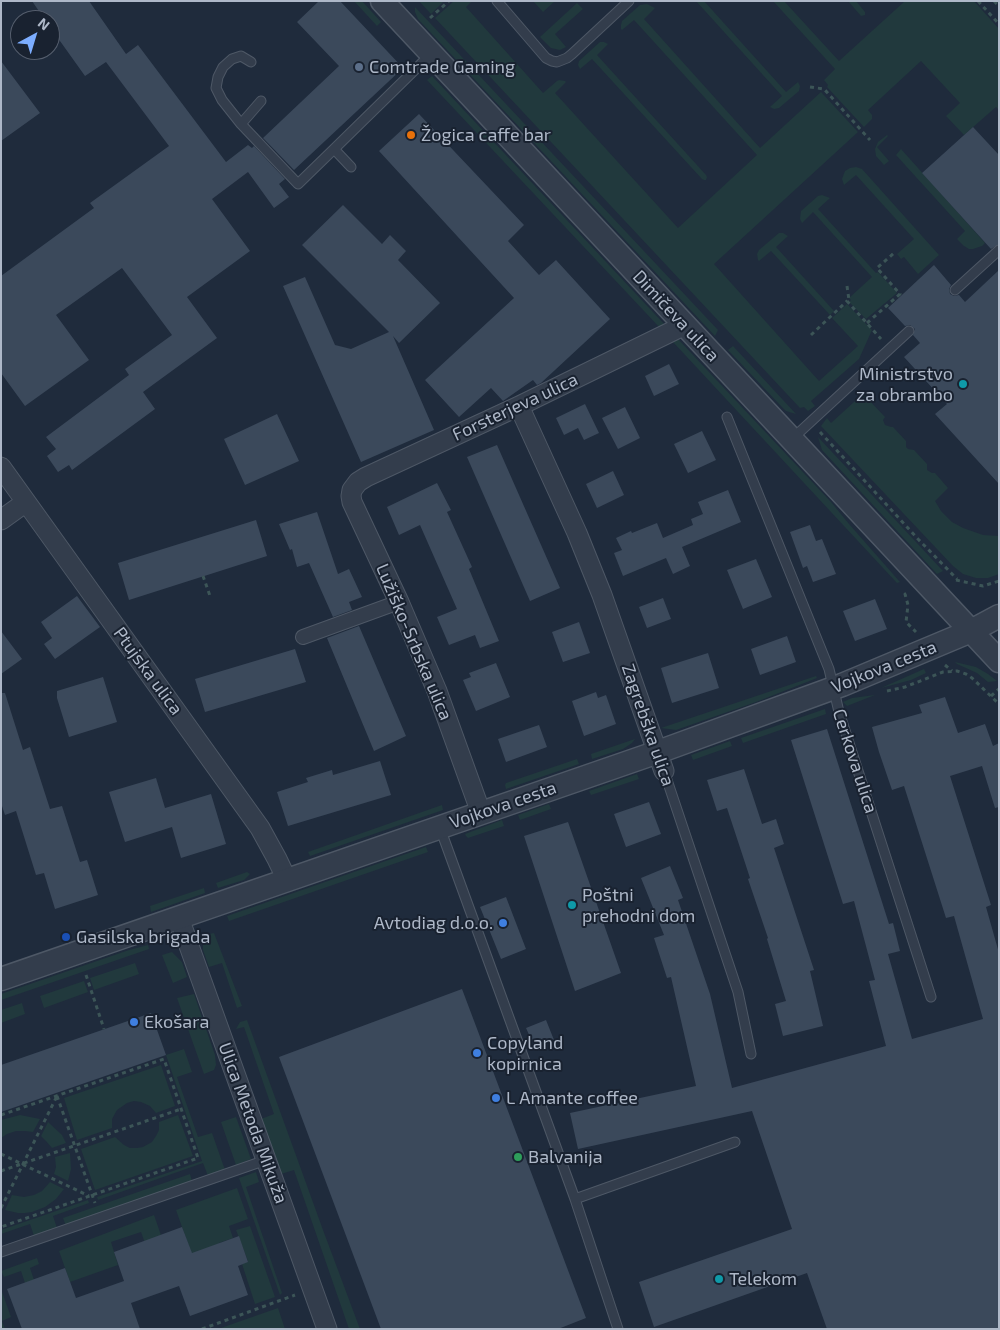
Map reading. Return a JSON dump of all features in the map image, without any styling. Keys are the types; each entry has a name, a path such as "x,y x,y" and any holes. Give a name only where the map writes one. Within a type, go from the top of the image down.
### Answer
{"street":[{"name":"Dimičeva ulica","path":"382,1 999,661"},
{"name":"Forsterjeva ulica","path":"366,477 519,406 685,325"},
{"name":"Zagrebška ulica","path":"519,406 577,533 602,595 661,761"},
{"name":"Ptujska ulica","path":"1,467 260,828 286,880"},
{"name":"Lužiško-Srbska ulica","path":"366,477 358,482 352,490 352,502 399,602 437,692 481,813"},
{"path":"1,520 26,502"},
{"path":"303,637 399,602"},
{"name":"Vojkova cesta","path":"1,980 481,813 661,761 971,631 999,616"},
{"name":"Ulica Metoda Mikuža","path":"179,918 327,1329"}],"lane":[{"path":"497,1 546,58 552,62 557,62 572,54 629,1"},
{"path":"251,62 241,56 232,59 223,67 216,88 222,100 241,124 298,184 431,54"},
{"path":"241,124 261,101"},
{"path":"334,149 351,167"},
{"path":"955,290 999,250"},
{"path":"791,439 909,331"},
{"name":"Cerkova ulica","path":"728,417 827,664 842,722 931,997"},
{"name":"Zagrebška ulica","path":"661,761 738,992 751,1054"},
{"path":"440,827 575,1199 618,1329"},
{"path":"575,1199 735,1142"},
{"path":"1,1252 266,1160"}],"path":[{"path":"430,18 449,1"},
{"path":"978,1 999,24"},
{"path":"994,1 999,6"},
{"path":"810,87 824,89 870,140"},
{"path":"867,323 900,294 877,268 894,254"},
{"path":"811,335 849,300 847,286"},
{"path":"847,301 890,348"},
{"path":"810,422 957,579 969,584 983,586 998,582"},
{"path":"204,576 210,596"},
{"path":"905,594 908,605 906,622"},
{"name":"Vojkova cesta","path":"887,692 906,687 943,672 957,671 966,674 979,683 991,696"},
{"path":"999,689 991,696 999,704"},
{"path":"86,975 104,1029"},
{"path":"1,1115 164,1059 198,1158 1,1226"},
{"path":"57,1095 90,1196 95,1203"},
{"path":"1,1208 57,1095"},
{"path":"1,1171 181,1109"},
{"path":"1,1154 90,1196"},
{"path":"203,1328 312,1289"}],"green space":[{"path":"354,1 362,1 381,22 377,26"},
{"path":"419,1 444,1 431,14"},
{"path":"454,1 472,1 466,7 543,93 559,80 566,82 555,93 678,228 757,155 634,20 621,29 622,21 640,5 647,4 655,8 644,19 760,148 821,92 858,132 714,264 819,381 858,346 832,318 847,304 872,330 859,359 811,401 815,406 808,411 804,407 800,408 435,18"},
{"path":"533,1 555,1 543,12"},
{"path":"696,1 704,1 786,92 798,82 800,86 799,91 779,108 774,109 770,107 782,96"},
{"path":"773,1 784,1 839,61 905,1 974,1 999,29 999,110 996,107 964,135 946,116 960,103 921,61 868,110 872,115 872,119 864,127 827,87 828,85 824,80 835,69"},
{"path":"848,1 856,1 865,12 865,15 861,16"},
{"path":"577,3 583,9 555,34 566,47 560,50 551,48 540,37"},
{"path":"415,7 718,330 715,336 418,19"},
{"path":"600,42 608,44 597,55 706,175 706,180 702,179 592,59 580,69 579,61"},
{"path":"432,76 666,326 660,328 427,80"},
{"path":"887,135 877,147 889,161 884,165 876,156 875,149 878,142"},
{"path":"901,149 985,243 982,246 969,249 957,239 965,231 896,155"},
{"path":"856,167 862,169 939,255 918,274 904,257 901,259 897,254 914,239 856,175 844,185 842,179 845,171"},
{"path":"822,195 830,198 818,209 876,273 878,272 897,293 866,319 849,302 851,300 849,298 872,277 813,212 802,223 800,219 801,211 818,196"},
{"path":"779,233 788,236 776,247 834,311 830,315 771,251 758,260 757,254 759,250"},
{"path":"678,339 831,502 900,582 897,583 673,342"},
{"path":"733,346 796,414 786,411 728,350"},
{"path":"865,392 867,398 885,417 883,420 885,425 893,427 906,441 906,447 914,450 927,464 927,470 935,473 948,488 935,501 941,511 952,522 963,528 983,535 999,536 999,574 988,578 976,578 963,574 953,566 821,426 827,418 831,423"},
{"path":"818,437 943,571 937,574 822,450"},
{"path":"955,662 976,667 997,681 988,682 977,673"},
{"path":"924,669 926,673 911,680 881,688"},
{"path":"816,676 817,678 756,702 676,730 661,728"},
{"path":"875,695 847,706 843,702 852,698"},
{"path":"825,709 826,714 743,743 741,738"},
{"path":"635,739 623,749 592,759 591,754"},
{"path":"730,741 732,746 693,760 691,755"},
{"path":"577,759 579,764 506,789 506,783"},
{"path":"637,774 639,779 591,795 589,791"},
{"path":"549,804 551,809 520,820 518,815"},
{"path":"442,805 443,810 310,856 308,852"},
{"path":"502,820 504,826 468,838 465,834"},
{"path":"426,847 428,852 229,921 227,916"},
{"path":"247,872 250,874 244,880 218,888 216,883"},
{"path":"204,888 205,893 151,912 150,906"},
{"path":"214,933 242,1006 237,1008 222,963 209,967 203,950 205,935"},
{"path":"148,945 149,949 1,1000 1,994"},
{"path":"172,952 182,962 187,977 173,983 162,955"},
{"path":"135,963 139,974 94,990 90,978"},
{"path":"84,981 88,992 44,1008 40,996"},
{"path":"194,994 215,1055 216,1065 214,1070 204,1074 177,998"},
{"path":"22,1003 25,1014 1,1023 1,1010"},
{"path":"247,1020 360,1329 349,1329 294,1170 281,1174 261,1119 274,1114 244,1027 236,1029 240,1022"},
{"path":"184,1049 192,1072 177,1077 198,1137 212,1133 225,1170 208,1176 203,1163 98,1200 97,1197 202,1161 166,1055"},
{"path":"161,1065 175,1106 156,1113 150,1106 141,1102 127,1103 117,1110 112,1119 112,1128 77,1140 64,1098"},
{"path":"20,1115 40,1119 33,1132 16,1131 1,1138 1,1120"},
{"path":"178,1115 193,1156 95,1190 81,1149 115,1137 130,1148 143,1147 152,1142 156,1136 159,1130 159,1122"},
{"path":"236,1117 251,1159 236,1165 221,1122"},
{"path":"48,1122 62,1135 66,1143 52,1148 41,1136"},
{"path":"70,1153 71,1169 68,1181 54,1174 56,1167 55,1157"},
{"path":"256,1172 259,1182 246,1187 282,1293 280,1295 239,1178"},
{"path":"190,1174 192,1181 66,1226 63,1218"},
{"path":"50,1182 64,1189 56,1199 45,1207 25,1213 5,1210 12,1195 24,1197 34,1195 42,1191"},
{"path":"237,1188 248,1219 229,1226 233,1238 219,1243 220,1248 193,1258 176,1210"},
{"path":"88,1200 89,1203 53,1216 57,1228 34,1236 30,1224 1,1234 1,1230"},
{"path":"154,1215 163,1241 146,1246 141,1232 111,1242 118,1265 70,1282 59,1251"},
{"path":"250,1226 275,1297 255,1304 242,1264 248,1261 236,1230"},
{"path":"37,1258 39,1264 30,1268 34,1280 25,1283 21,1271 4,1277 1,1271"},
{"path":"1,1289 11,1317 2,1321 5,1329 1,1329"},
{"path":"278,1308 285,1329 218,1329"}],"building":[{"path":"32,1 89,1 126,54 138,45 226,162 248,145 252,148 254,146 285,179 279,184 289,197 274,208 248,172 212,199 250,251 187,297 217,338 143,392 155,409 72,470 69,465 58,472 47,456 56,449 46,437 129,375 125,369 172,335 122,268 56,315 89,360 25,406 1,373 1,276 94,208 90,203 169,146 106,62 85,76 60,41 60,10 38,10"},
{"path":"319,1 340,1 403,68 294,170 263,138 339,66 297,22"},
{"path":"1,61 40,113 1,141"},
{"path":"419,114 524,225 508,241 539,275 556,260 610,319 541,383 537,385 533,380 503,401 491,388 459,417 425,380 514,298 379,151"},
{"path":"973,127 999,155 999,244 991,249 922,173"},
{"path":"343,205 382,244 390,235 406,251 398,260 440,303 399,343 393,336 434,430 361,462 283,286 305,277 335,345 351,349 389,332 302,245"},
{"name":"Ministrstvo za obrambo","path":"934,265 951,285 949,289 950,294 954,296 959,295 965,302 999,270 999,484 935,414 947,404 904,357 920,343 913,335 915,329 910,325 905,326 888,308"},
{"path":"669,364 679,384 654,396 645,376"},
{"path":"585,404 599,433 584,440 578,428 564,435 556,418"},
{"path":"625,407 640,438 618,449 602,418"},
{"path":"277,414 299,461 245,485 224,439"},
{"path":"702,431 716,460 688,473 674,444"},
{"path":"497,445 560,588 530,601 467,457"},
{"path":"613,471 624,495 597,508 586,484"},
{"path":"437,483 451,510 447,512 472,567 469,569 499,641 480,648 475,635 449,645 437,617 457,609 420,525 399,535 387,507"},
{"path":"728,490 741,522 682,547 690,566 673,574 666,558 623,576 614,553 622,550 616,538 657,523 663,538 693,525 691,519 703,514 698,502"},
{"path":"317,512 338,574 349,569 362,597 349,602 352,610 333,617 309,563 297,567 292,549 290,550 279,524"},
{"path":"256,520 267,556 129,600 118,563"},
{"path":"810,525 816,541 822,539 836,574 813,582 807,566 803,568 790,532"},
{"path":"756,559 772,597 743,609 727,570"},
{"path":"77,596 100,627 55,659 44,644 52,638 41,622"},
{"path":"663,598 671,619 647,628 639,607"},
{"path":"875,599 887,629 855,641 843,611"},
{"path":"579,622 590,653 563,662 552,632"},
{"path":"359,626 406,736 374,751 327,638"},
{"path":"1,631 22,659 1,674"},
{"path":"787,636 796,662 760,675 751,649"},
{"path":"295,649 306,682 205,712 195,679"},
{"path":"708,653 719,688 672,703 661,668"},
{"path":"496,663 510,697 476,711 463,680 471,677 469,673"},
{"path":"103,677 117,722 69,737 57,698 57,691"},
{"path":"596,692 598,698 606,695 616,724 584,736 572,701"},
{"path":"1,693 5,693 23,750 30,747 50,809 62,806 80,862 87,860 98,895 55,909 44,873 36,875 16,811 5,815 1,803"},
{"path":"945,697 958,733 985,724 993,746 999,743 999,807 995,808 982,766 950,776 991,905 986,907 999,953 999,1329 827,1329 807,1273 654,1327 639,1282 792,1229 752,1111 578,1149 570,1113 696,1086 671,977 667,978 654,938 664,935 641,878 670,866 683,898 678,900 710,994 732,1088 886,1046 869,981 875,980 854,901 843,904 791,740 827,729 889,924 893,923 900,951 888,954 912,1039 983,1019 954,916 946,918 904,786 892,790 872,727 922,713 919,705"},
{"path":"539,725 547,747 506,762 498,739"},
{"path":"380,761 391,795 288,826 277,792 308,782 306,778 332,770 333,775"},
{"path":"744,769 762,824 776,819 784,844 774,848 814,970 810,971 823,1026 783,1036 775,1004 786,1001 768,938 727,808 717,811 707,780"},
{"path":"156,778 165,808 211,794 226,844 181,858 172,827 125,842 109,792"},
{"path":"649,802 661,834 626,847 614,814"},
{"name":"Poštni prehodni dom","path":"568,822 621,973 575,991 524,836"},
{"path":"506,897 526,949 501,959 480,907"},
{"path":"462,989 586,1318 558,1329 381,1329 279,1057"},
{"path":"151,1013 166,1055 1,1112 1,1065"},
{"path":"546,1020 554,1040 535,1048 526,1028"},
{"path":"182,1227 192,1253 239,1236 248,1262 238,1266 248,1295 190,1316 179,1286 131,1303 140,1329 22,1329 7,1289 65,1268 76,1298 124,1281 114,1252"}],"place":[{"name":"Comtrade Gaming","path":"359,67"},
{"name":"Žogica caffe bar","path":"411,135"},
{"name":"Ministrstvo za obrambo","path":"963,384"},
{"name":"Poštni prehodni dom","path":"572,905"},
{"name":"Avtodiag d.o.o.","path":"503,923"},
{"name":"Gasilska brigada","path":"66,937"},
{"name":"Ekošara","path":"134,1022"},
{"name":"Copyland kopirnica","path":"477,1053"},
{"name":"L Amante coffee","path":"496,1098"},
{"name":"Balvanija","path":"518,1157"},
{"name":"Telekom","path":"719,1279"}]}
